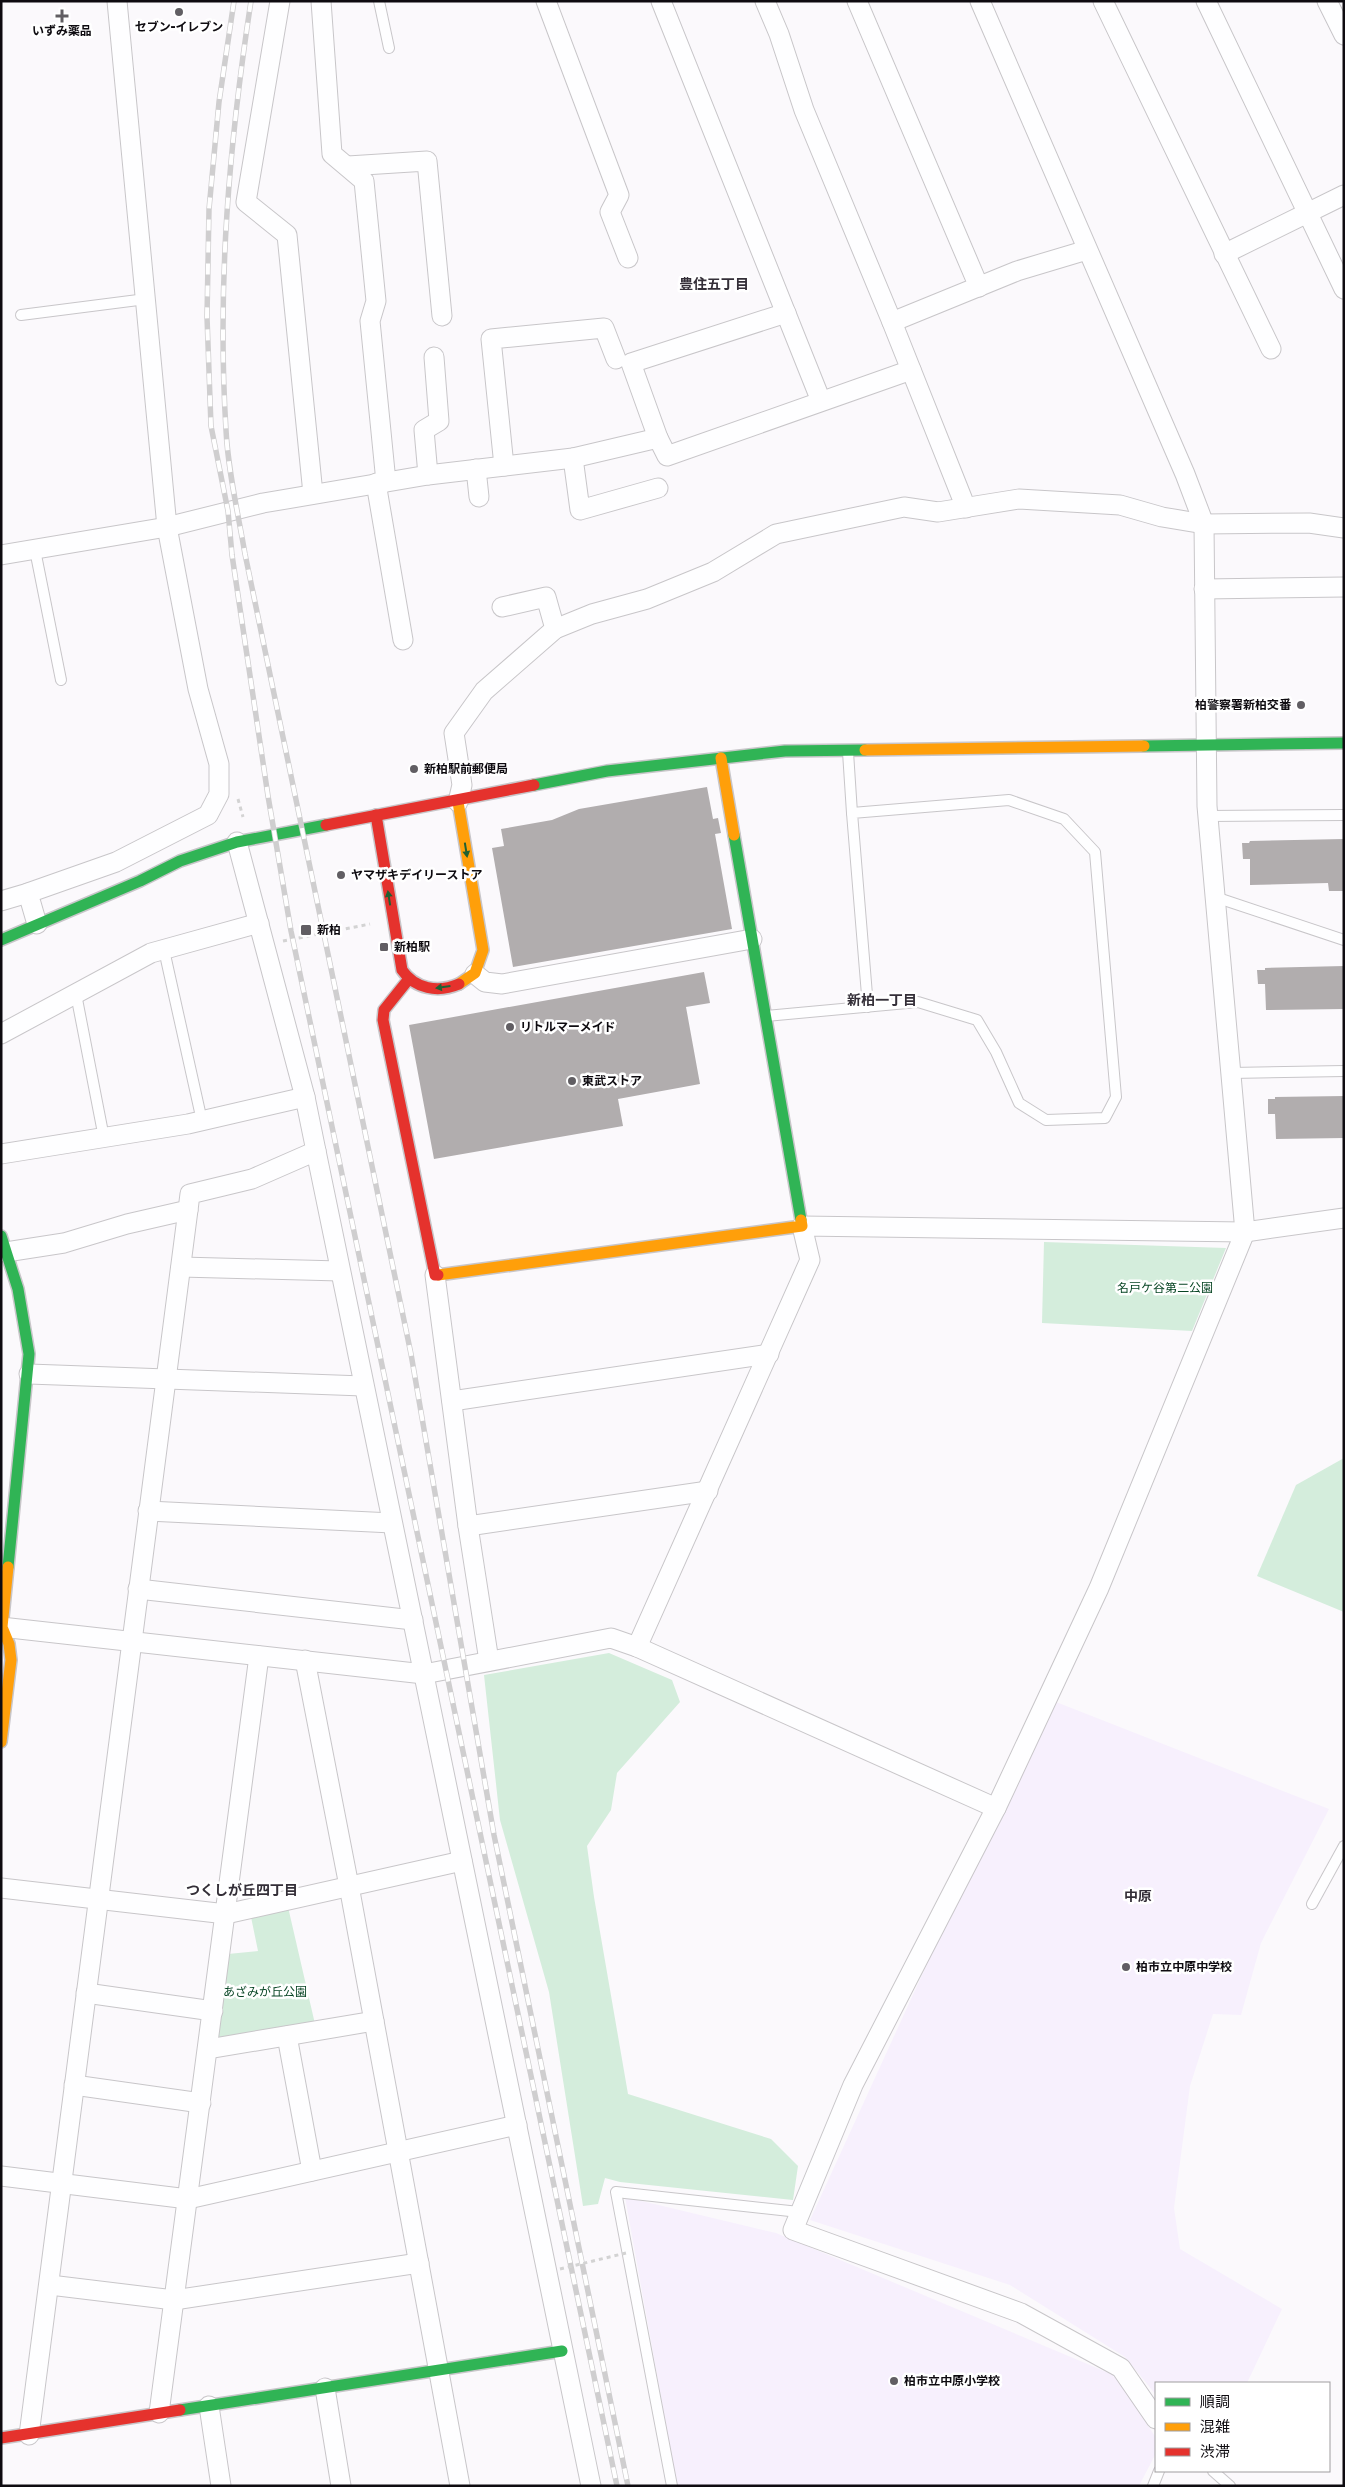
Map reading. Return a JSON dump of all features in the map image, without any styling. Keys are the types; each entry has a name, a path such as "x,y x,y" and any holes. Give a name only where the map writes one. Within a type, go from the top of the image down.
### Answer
{"street":[{"path":"1,902 116,862 208,815 220,794 219,764 198,689 167,527 118,1"},
{"path":"280,1 246,202 287,235 313,494"},
{"path":"321,1 332,154 364,181 376,301 370,321 381,482 403,640"},
{"path":"546,1 619,195 610,212 628,258"},
{"path":"661,1 821,400"},
{"path":"765,1 779,34 804,110 892,322 966,508"},
{"path":"857,1 979,286"},
{"path":"980,1 1185,474 1204,524 1208,816 1245,1232 1099,1588 996,1808 853,2085 802,2213 799,2212 793,2230 1021,2312 1121,2368 1155,2418"},
{"path":"1103,1 1271,349"},
{"path":"1206,1 1344,290"},
{"path":"1327,1 1344,35"},
{"path":"348,166 428,161 442,316"},
{"path":"1224,254 1344,195"},
{"path":"892,322 1017,271 1087,250"},
{"path":"786,312 631,363 658,438 667,456 821,400 911,370"},
{"path":"504,466 491,339 604,328 616,359"},
{"path":"428,475 424,430 439,421 434,357"},
{"path":"1,555 167,527 263,503 313,494 428,475 573,458 658,438"},
{"path":"573,458 580,510 658,488"},
{"path":"476,469 479,497"},
{"path":"376,816 402,970 408,980 427,988 463,983 475,974 483,950 458,802 462,785 454,733 484,691 555,629 592,614 647,599 714,572 776,534 904,507 938,512 1019,499 1120,505 1162,517 1204,524 1309,523 1344,528"},
{"path":"1204,589 1344,587"},
{"path":"502,607 546,597 555,629"},
{"path":"1,940 140,881 180,861 237,842 458,802 607,771 785,751 1344,742"},
{"path":"637,1647 810,1260 802,1226 721,758"},
{"path":"237,842 305,1097 591,2486"},
{"path":"28,894 37,924"},
{"path":"1,1034 151,953 260,923"},
{"path":"475,974 485,982 502,984 752,939"},
{"path":"408,980 384,1010 383,1020 435,1275 468,1526 489,1661"},
{"path":"1,1154 202,1121 305,1097"},
{"path":"29,2434 50,2285 74,2085 190,1194 252,1178 316,1151"},
{"path":"1,1742 11,1660 9,1644 1,1627 10,1461 29,1374 30,1354 25,1318 4,1244 64,1243 127,1224 188,1210"},
{"path":"435,1275 802,1226 1245,1232 1344,1218"},
{"path":"181,1267 340,1271"},
{"path":"452,1402 769,1354"},
{"path":"29,1374 363,1386"},
{"path":"468,1526 708,1491"},
{"path":"148,1511 392,1524"},
{"path":"138,1589 413,1620"},
{"path":"1,1627 424,1674 611,1638 637,1647 996,1808"},
{"path":"159,2413 259,1656"},
{"path":"305,1660 349,1886 460,2486"},
{"path":"1,1888 226,1914 462,1861"},
{"path":"86,1994 213,2011"},
{"path":"208,2049 374,2021"},
{"path":"287,2036 312,2171"},
{"path":"74,2085 200,2103"},
{"path":"1,2176 188,2199 518,2126"},
{"path":"50,2285 174,2300 419,2263"},
{"path":"1,2438 562,2351"},
{"path":"325,2388 341,2486"},
{"path":"210,2406 221,2486"}],"lane":[{"path":"379,1 389,48"},
{"path":"21,315 146,299"},
{"path":"35,550 61,680"},
{"path":"848,749 868,1007"},
{"path":"765,1016 918,1002 977,1020 996,1052 1019,1103 1046,1120 1105,1118 1116,1097 1095,852 1064,819 1009,800 852,814"},
{"path":"1208,816 1344,815"},
{"path":"1215,897 1344,940"},
{"path":"164,950 202,1121"},
{"path":"76,994 104,1138"},
{"path":"1231,1073 1344,1071"},
{"path":"1312,1904 1344,1846"},
{"path":"672,2486 626,2253 616,2192 799,2212"},
{"path":"1153,2486 1159,2472"},
{"path":"1214,2472 1230,2486"}],"path":[{"path":"265,944 308,934 393,919"},
{"path":"560,2269 626,2253"}],"shaded area":[{"name":"柏市立中原中学校","path":"1056,1702 1329,1809 1261,1943 1241,2015 1213,2014 1190,2086 1174,2208 1180,2249 1282,2309 1247,2382 1155,2382 1155,2394 1125,2357 1010,2285 810,2220 938,1940"},
{"name":"柏市立中原小学校","path":"625,2197 776,2233 1116,2376 1155,2436 1155,2455 1139,2486 677,2486"}],"green space":[{"name":"名戸ケ谷第二公園","path":"1044,1242 1226,1248 1192,1331 1042,1323"},
{"path":"1344,1458 1344,1612 1257,1576 1296,1485"},
{"path":"609,1653 672,1680 680,1702 617,1773 611,1810 587,1846 628,2094 771,2139 798,2166 793,2200 620,2182 605,2178 598,2204 583,2206 549,1992 500,1820 484,1675"},
{"name":"あざみが丘公園","path":"288,1907 315,2024 223,2041 217,2035 228,1954 258,1951 251,1917"}],"building":[{"path":"707,787 713,819 718,818 721,833 715,834 732,929 513,967 492,848 504,846 501,829 552,820 579,809"},
{"path":"1344,839 1344,891 1329,891 1328,883 1250,885 1250,859 1243,859 1242,843 1249,843 1250,841"},
{"path":"1344,966 1344,1009 1266,1010 1265,984 1258,984 1257,970 1265,970 1265,968"},
{"path":"704,972 710,1003 686,1007 700,1084 618,1099 623,1126 434,1159 409,1025"},
{"path":"1344,1096 1344,1138 1276,1139 1275,1114 1268,1114 1268,1099 1275,1099 1275,1097"}],"railway":[{"path":"234,1 219,102 209,209 207,317 211,426 228,511 232,555 268,796 291,931 617,2486"},
{"path":"251,1 231,161 224,268 224,376 227,445 231,476 245,554 411,1354 494,1835 628,2486"}],"traffic: fast":[{"path":"1144,746 1344,743"},
{"path":"534,785 607,771 785,751 865,750"},
{"path":"1,940 140,881 180,861 237,842 326,825"},
{"path":"734,835 801,1220"},
{"path":"1,1236 18,1289 29,1354 8,1567"},
{"path":"180,2410 562,2351"}],"traffic: slow":[{"path":"865,750 1144,746"},
{"path":"721,758 734,835"},
{"path":"458,802 483,950 475,973 459,984"},
{"path":"438,1275 802,1226 801,1220"},
{"path":"1,1742 11,1660 9,1644 2,1627 8,1567"}],"traffic: jam":[{"path":"326,825 534,785"},
{"path":"376,815 402,970 413,981 427,988 435,989 459,984"},
{"path":"408,980 384,1010 383,1020 435,1275 438,1275"},
{"path":"1,2438 180,2410"}],"place":[{"name":"セブン-イレブン","path":"179,12"},
{"name":"いずみ薬品","path":"62,16"},
{"name":"柏警察署新柏交番","path":"1301,705"},
{"name":"新柏駅前郵便局","path":"414,769"},
{"name":"ヤマザキデイリーストア","path":"341,875"},
{"name":"新柏","path":"306,930"},
{"name":"新柏駅","path":"384,947"},
{"name":"リトルマーメイド","path":"510,1027"},
{"name":"東武ストア","path":"572,1081"},
{"name":"柏市立中原中学校","path":"1126,1967"},
{"name":"柏市立中原小学校","path":"894,2381"}],"district":[{"name":"豊住五丁目","path":"714,284"},
{"name":"新柏一丁目","path":"882,1000"},
{"name":"つくしが丘四丁目","path":"242,1890"},
{"name":"中原","path":"1138,1896"}]}
